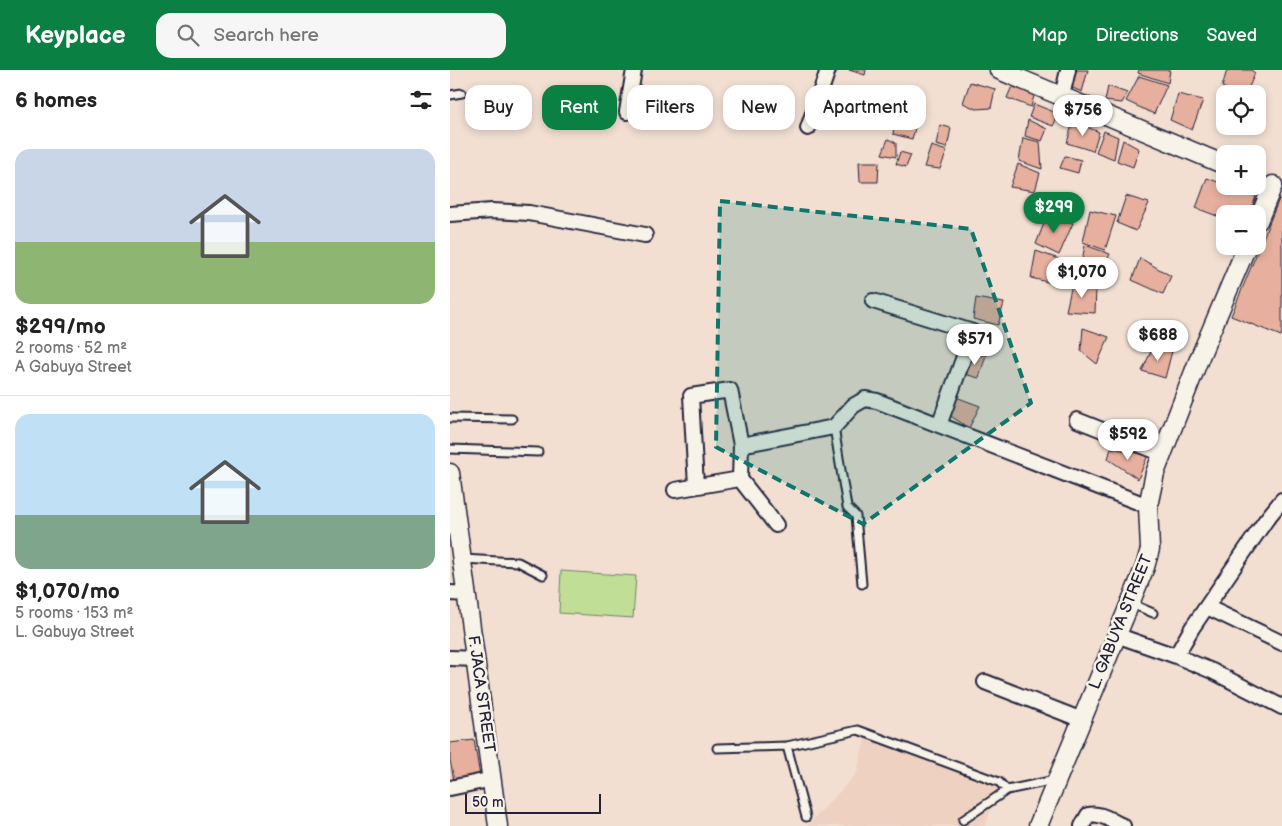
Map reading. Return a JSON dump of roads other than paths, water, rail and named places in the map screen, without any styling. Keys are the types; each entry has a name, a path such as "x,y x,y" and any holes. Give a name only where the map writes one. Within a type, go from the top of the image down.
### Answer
{"street":[{"path":"632,85 634,70"},
{"path":"823,85 828,70"},
{"path":"1000,70 1216,161"},
{"path":"1062,96 1068,70"},
{"path":"1264,205 1271,184"},
{"path":"450,214 492,211 529,212 645,235"},
{"name":"L. GABUYA STREET","path":"1038,826 1145,567 1150,549 1148,506 1155,473 1199,359 1243,255"},
{"path":"873,301 973,332 939,425"},
{"path":"696,486 691,396 730,390 740,445 740,479 776,525"},
{"path":"740,445 834,427 853,406 865,399 877,401 1148,506"},
{"path":"1077,420 1162,454"},
{"name":"F. JACA STREET","path":"450,473 454,536 462,559 458,594 476,659 498,826"},
{"path":"675,490 740,479"},
{"path":"1176,656 1192,628 1266,520 1282,500"},
{"path":"1207,607 1282,643"},
{"path":"1116,634 1212,671 1282,707"},
{"path":"450,658 476,659"},
{"path":"985,682 1082,720"},
{"path":"450,788 493,780"},
{"path":"1082,826 1088,816 1094,814 1100,814 1123,826"}],"lane":[{"path":"450,95 462,93"},
{"path":"450,418 512,419"},
{"path":"834,427 847,507 856,516 862,584"},
{"path":"450,449 538,452"},
{"path":"462,559 518,562 543,574"},
{"path":"1130,603 1153,613"},
{"path":"717,748 787,746 858,730 999,782 1007,790"},
{"path":"787,746 806,817"},
{"path":"963,820 1007,790 1058,780"}]}
